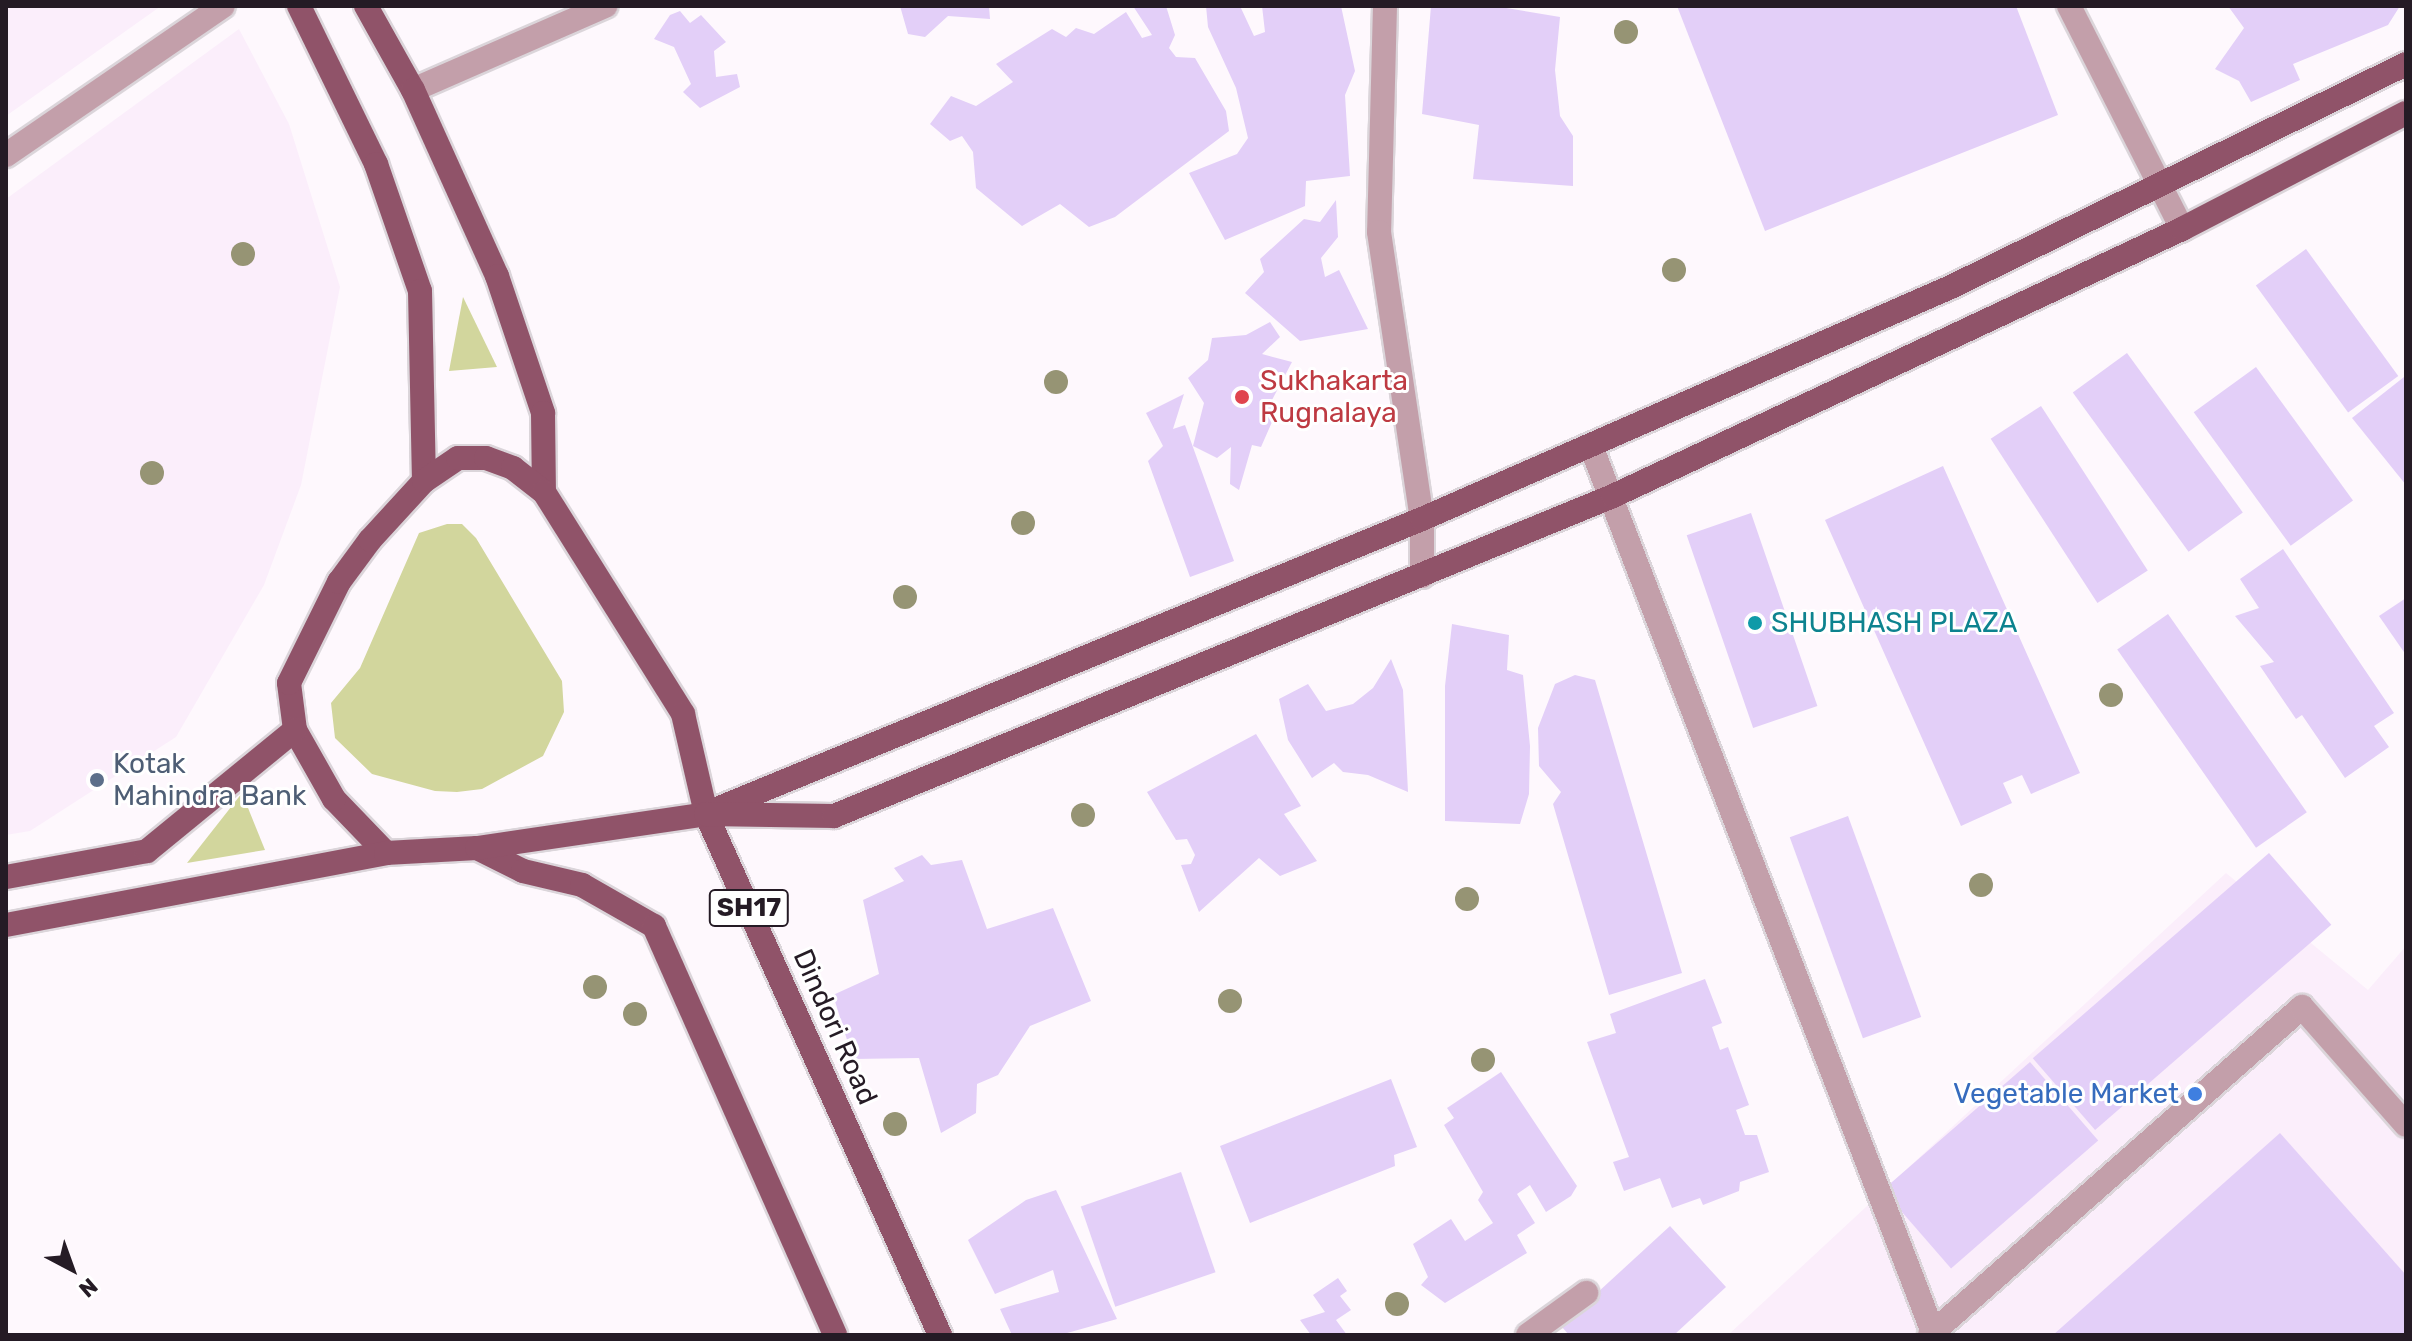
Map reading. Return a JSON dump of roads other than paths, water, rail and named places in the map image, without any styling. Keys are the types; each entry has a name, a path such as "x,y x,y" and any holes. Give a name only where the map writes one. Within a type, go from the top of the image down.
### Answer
{"main road":[{"path":"299,6 376,164 420,291 424,481"},
{"path":"366,6 413,90 497,276 543,413 544,492"},
{"path":"706,814 815,765 1422,519 1591,446 2161,188 2406,64"},
{"path":"6,925 386,853 477,848 706,814 834,816 1613,496 2182,229 2406,113"},
{"path":"386,853 334,799 295,730 289,683 298,656 339,582 424,481 458,458 486,458 513,468 544,492"},
{"name":"Dindori Road","path":"544,492 683,714 706,814 940,1335"},
{"path":"6,877 147,851 295,730"},
{"path":"477,848 523,871 582,885 654,926 835,1335"}],"street":[{"path":"6,155 223,6"},
{"path":"413,90 605,6"},
{"path":"1385,6 1379,232 1422,519 1422,576"},
{"path":"2069,6 2182,229"},
{"path":"1591,446 1613,496 1932,1334 2302,1007 2406,1125"},
{"path":"1528,1335 1586,1293"}],"place":[{"name":"Sukhakarta Rugnalaya","path":"1242,397"},
{"name":"SHUBHASH PLAZA","path":"1755,623"},
{"name":"Kotak Mahindra Bank","path":"97,780"},
{"name":"Vegetable Market","path":"2195,1094"}]}
